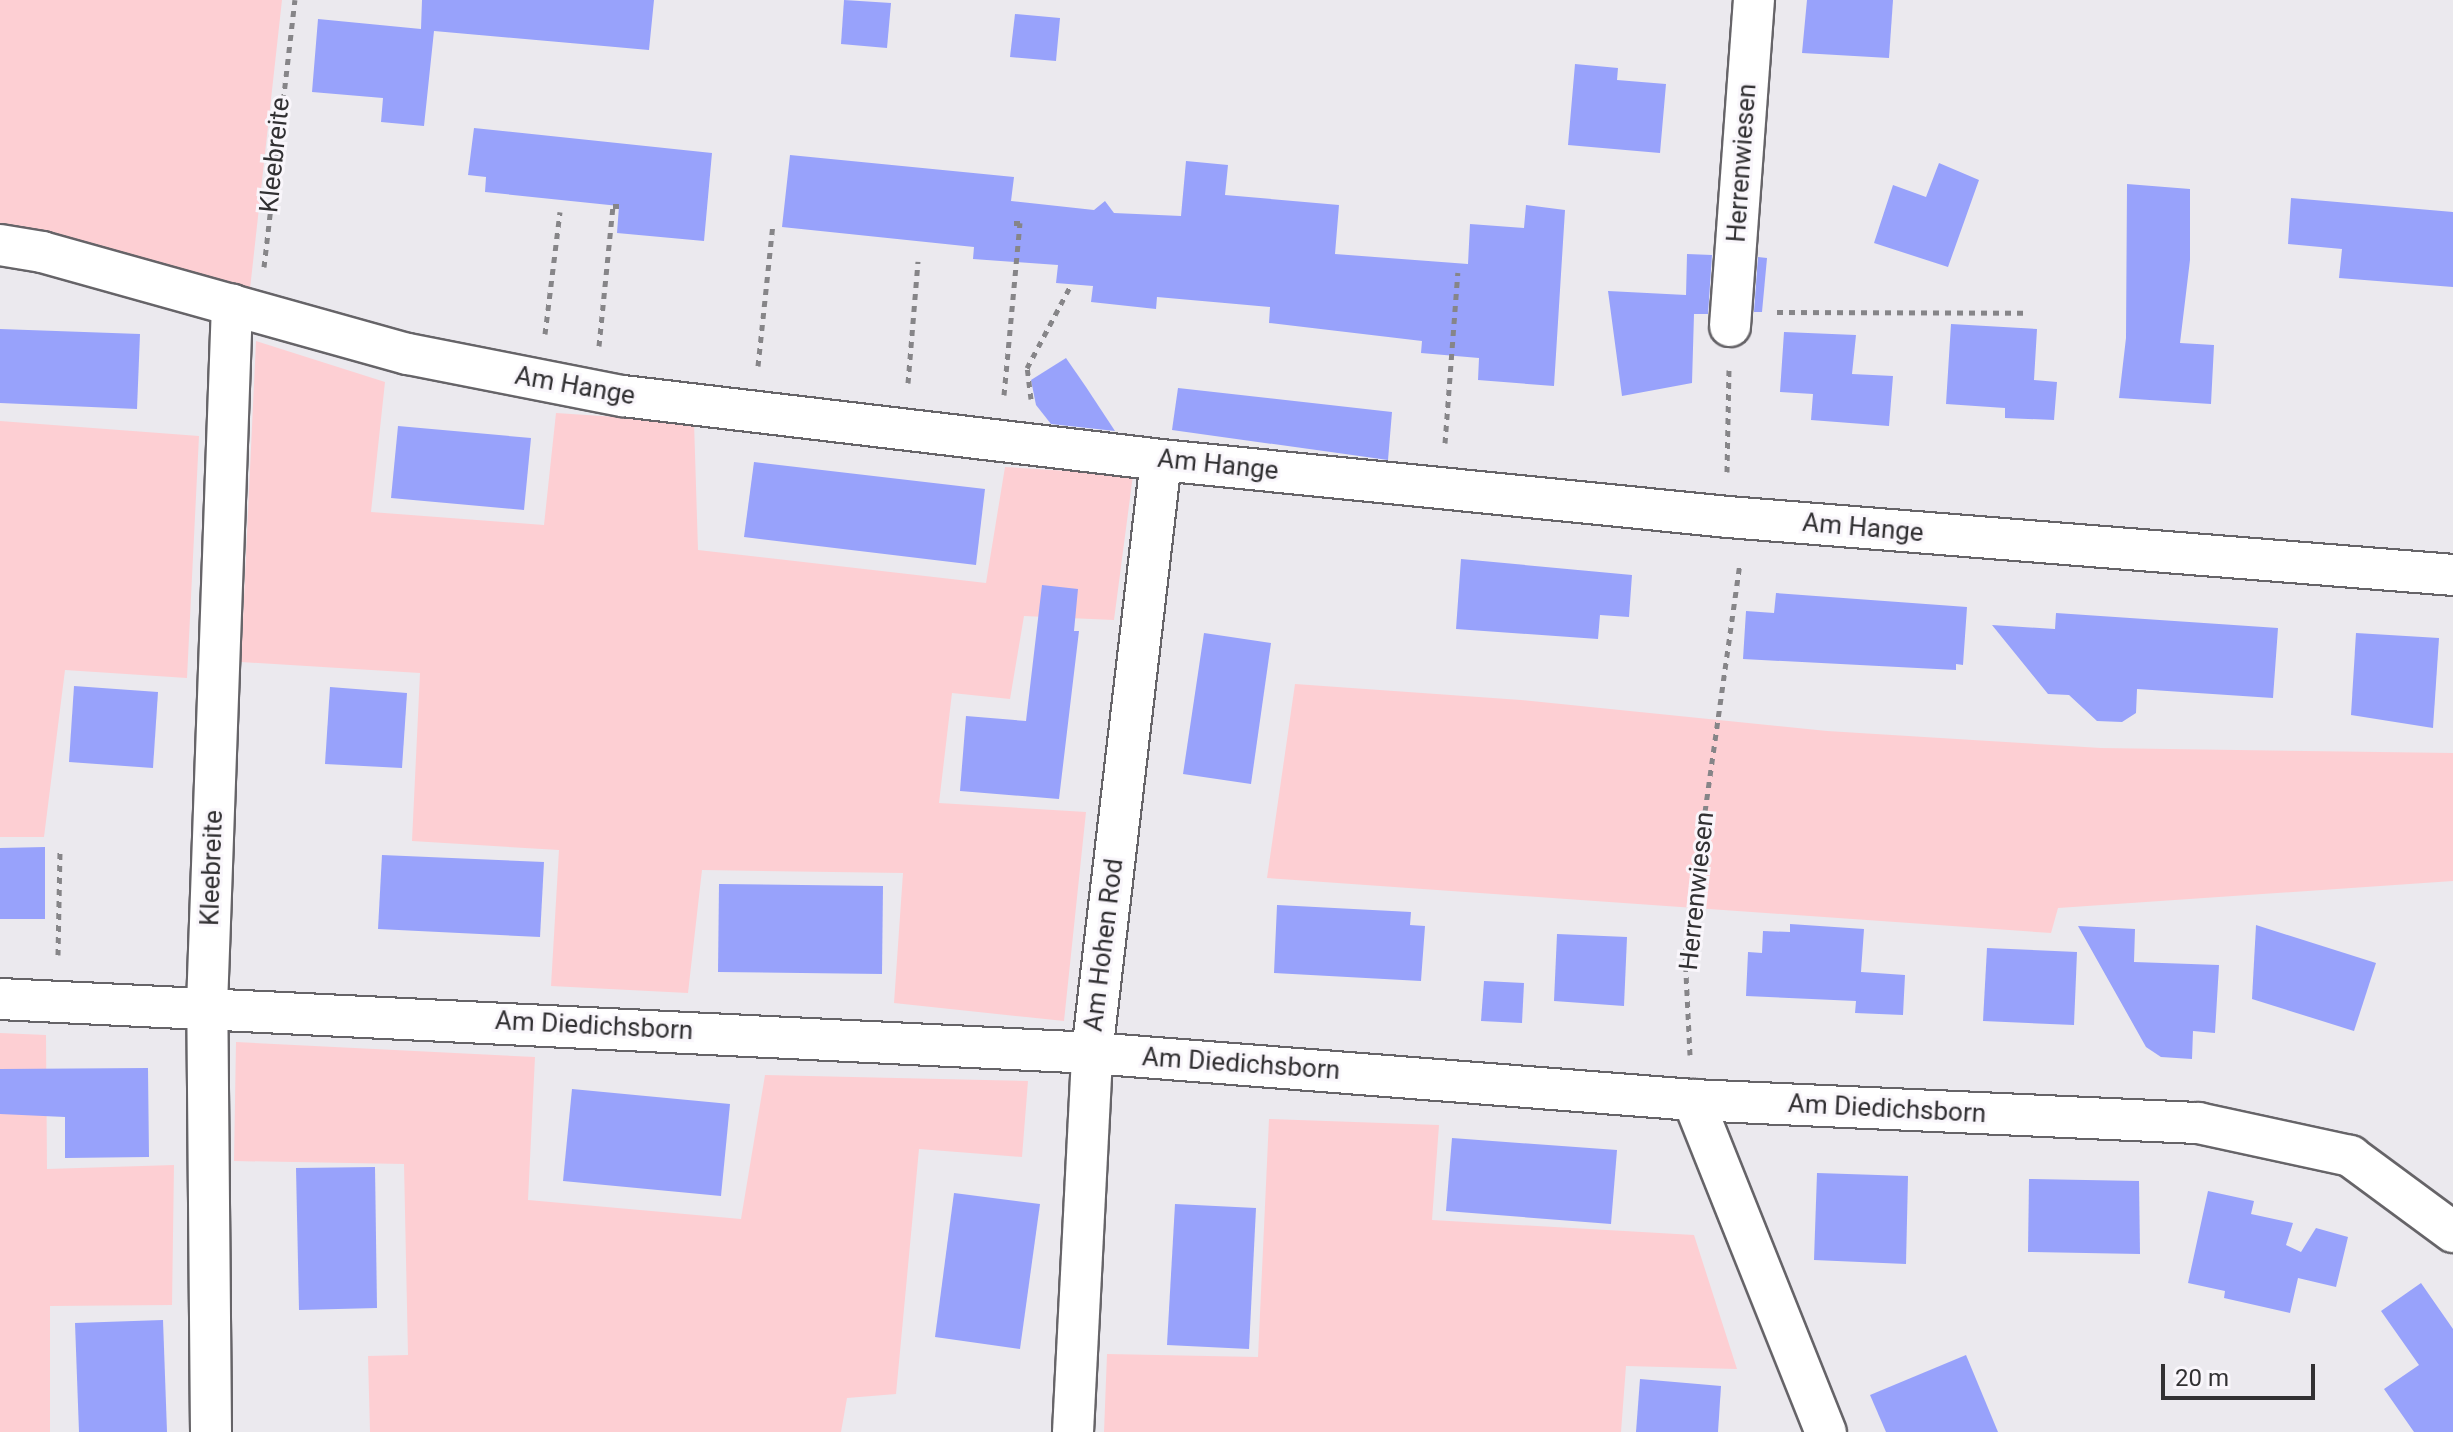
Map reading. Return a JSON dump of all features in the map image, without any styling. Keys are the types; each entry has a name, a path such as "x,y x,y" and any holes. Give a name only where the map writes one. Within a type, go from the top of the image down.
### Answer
{"street":[{"name":"Herrenwiesen","path":"1731,318 1754,0"},
{"name":"Am Hange","path":"0,245 246,308 408,354 594,390 1161,460 1746,518 2453,575"},
{"name":"Kleebreite","path":"211,1432 207,1006 246,308"},
{"name":"Am Hohen Rod","path":"1073,1432 1092,1053 1161,460"},
{"name":"Am Diedichsborn","path":"0,999 207,1006 1092,1053 1693,1100 2198,1123 2350,1156 2453,1232"},
{"path":"1693,1100 1826,1432"}],"path":[{"name":"Kleebreite","path":"246,308 295,0"},
{"path":"594,390 613,206 619,206"},
{"path":"540,380 560,212"},
{"path":"1000,440 1020,223 1009,223"},
{"path":"753,411 773,224"},
{"path":"905,429 918,261"},
{"path":"1446,437 1458,272"},
{"path":"1027,368 1071,285"},
{"path":"1731,318 2024,313"},
{"path":"1727,433 1729,369"},
{"name":"Herrenwiesen","path":"1693,1100 1685,954 1746,518"},
{"path":"58,1000 60,852"}],"shaded area":[{"path":"0,0 282,0 249,298 0,235"},
{"path":"256,341 385,382 371,512 544,525 556,413 694,422 698,550 986,583 1005,467 1133,475 1114,620 1024,616 1010,699 952,693 939,803 1086,812 1064,1021 894,1003 903,873 702,870 688,993 551,986 559,850 412,841 420,673 241,662"},
{"path":"0,421 199,436 187,678 65,670 44,837 0,837"},
{"path":"1295,684 1521,700 1827,731 2101,748 2453,753 2453,881 2058,908 2051,933 1267,878"},
{"path":"0,1033 46,1035 47,1169 174,1165 172,1305 50,1306 50,1432 0,1432"},
{"path":"236,1042 535,1057 528,1200 741,1219 765,1075 1028,1081 1022,1157 919,1149 896,1394 847,1398 841,1432 370,1432 368,1356 408,1355 404,1164 234,1161"},
{"path":"1269,1119 1439,1125 1432,1220 1694,1235 1737,1369 1626,1366 1621,1432 1104,1432 1107,1354 1258,1357"}],"building":[{"path":"422,0 654,0 649,50 434,31 424,126 381,122 383,98 312,92 318,19 421,29"},
{"path":"844,0 891,3 887,48 841,44"},
{"path":"1807,0 1893,0 1889,58 1802,53"},
{"path":"1015,14 1060,18 1056,61 1010,57"},
{"path":"1575,64 1618,68 1617,80 1666,84 1660,153 1568,145"},
{"path":"474,128 712,153 704,241 617,233 619,206 485,192 486,177 468,175"},
{"path":"790,155 1014,177 1011,201 1094,210 1105,201 1114,213 1181,216 1186,161 1228,165 1225,195 1339,205 1335,254 1468,264 1470,224 1524,228 1526,205 1565,210 1554,386 1478,380 1479,358 1421,353 1422,341 1269,323 1270,307 1157,297 1156,309 1091,302 1093,286 1056,283 1058,265 973,259 974,247 782,227"},
{"path":"1939,163 1979,180 1948,267 1874,243 1893,185 1926,197"},
{"path":"2127,184 2190,189 2190,260 2180,343 2214,345 2211,404 2119,398 2126,338"},
{"path":"2291,198 2453,212 2453,287 2339,278 2342,249 2288,244"},
{"path":"1687,254 1712,255 1708,314 1694,314 1692,383 1622,396 1608,291 1686,295"},
{"path":"1758,257 1767,258 1762,312 1754,312"},
{"path":"1951,324 2037,329 2034,380 2057,382 2054,420 2005,418 2005,408 1946,404"},
{"path":"0,329 140,334 137,409 0,403"},
{"path":"1784,332 1856,335 1852,374 1893,376 1889,426 1811,420 1813,394 1780,392"},
{"path":"1066,358 1115,431 1051,424 1036,405 1031,380"},
{"path":"1178,388 1392,412 1388,460 1172,430"},
{"path":"398,426 531,438 524,510 391,498"},
{"path":"754,462 985,489 976,565 744,537"},
{"path":"1461,559 1632,575 1629,617 1600,615 1598,639 1456,629"},
{"path":"1042,585 1078,589 1074,631 1079,631 1059,799 960,791 966,716 1026,721"},
{"path":"1776,593 1967,607 1963,665 1956,664 1956,670 1743,659 1746,611 1774,613"},
{"path":"2056,613 2278,628 2273,698 2137,689 2136,713 2122,722 2097,721 2069,695 2048,694 1992,625 2055,629"},
{"path":"1204,633 1271,643 1251,784 1183,774"},
{"path":"2356,633 2439,638 2433,728 2351,715"},
{"path":"74,686 158,692 153,768 69,762"},
{"path":"330,687 407,693 402,768 325,764"},
{"path":"45,847 45,919 0,919 0,848"},
{"path":"382,855 544,862 540,937 378,929"},
{"path":"719,884 883,886 882,974 718,972"},
{"path":"1277,905 1411,912 1410,925 1425,926 1421,981 1274,973"},
{"path":"1790,924 1864,929 1861,972 1905,975 1903,1015 1855,1013 1856,1001 1746,996 1748,952 1762,953 1763,931 1790,932"},
{"path":"2256,925 2376,963 2354,1031 2252,999"},
{"path":"2078,926 2135,929 2134,962 2219,965 2215,1033 2193,1031 2192,1059 2161,1057 2146,1047"},
{"path":"1557,934 1627,937 1624,1006 1554,1001"},
{"path":"1987,948 2077,952 2074,1025 1983,1021"},
{"path":"1484,981 1524,983 1522,1023 1481,1021"},
{"path":"148,1068 149,1157 65,1158 65,1117 0,1114 0,1069"},
{"path":"572,1089 730,1104 721,1196 563,1181"},
{"path":"1452,1138 1617,1150 1611,1224 1446,1211"},
{"path":"375,1167 377,1308 299,1310 296,1168"},
{"path":"1817,1173 1908,1176 1906,1264 1814,1260"},
{"path":"2029,1179 2139,1181 2140,1254 2028,1252"},
{"path":"2208,1191 2254,1201 2251,1214 2293,1223 2286,1245 2301,1252 2316,1228 2348,1237 2336,1287 2298,1278 2290,1313 2224,1298 2225,1291 2188,1283"},
{"path":"954,1193 1040,1204 1020,1349 935,1337"},
{"path":"1175,1204 1256,1208 1249,1349 1167,1345"},
{"path":"2421,1283 2453,1329 2453,1432 2414,1432 2384,1389 2419,1365 2381,1311"},
{"path":"163,1320 167,1432 79,1432 75,1323"},
{"path":"1966,1355 1998,1432 1886,1432 1870,1395"},
{"path":"1640,1379 1721,1386 1718,1432 1636,1432"}]}
